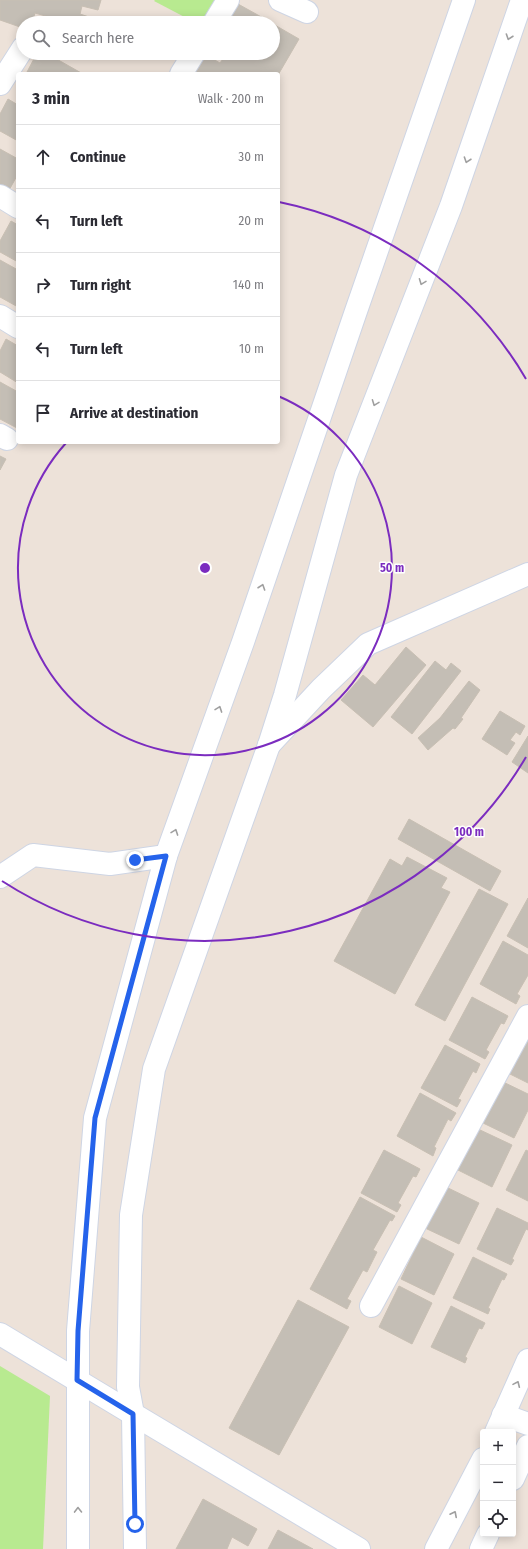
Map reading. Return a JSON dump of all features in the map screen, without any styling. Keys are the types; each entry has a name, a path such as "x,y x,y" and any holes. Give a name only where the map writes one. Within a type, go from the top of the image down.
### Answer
{"street":[{"path":"218,16 228,0"},
{"path":"280,0 307,12"},
{"path":"78,1549 78,1331 95,1118 166,856 243,642 464,0"},
{"path":"135,1549 133,1414 128,1387 131,1215 154,1069 285,696 346,475 451,206 522,0"},
{"path":"7,84 18,60"},
{"path":"182,72 190,60"},
{"path":"0,196 16,206"},
{"path":"0,316 16,326"},
{"path":"269,745 321,689 368,644 528,574"},
{"path":"0,878 33,855 110,864 166,856"},
{"path":"371,1306 528,1016"},
{"path":"0,1334 359,1549"},
{"path":"528,1360 499,1424 528,1424"},
{"path":"516,1472 528,1446"},
{"path":"436,1549 480,1465"},
{"path":"481,1549 487,1537"}],"green space":[{"path":"219,0 211,16 183,16 154,1"},
{"path":"0,1366 50,1396 43,1549 0,1549"}],"building":[{"path":"0,0 101,0 98,10 82,6 80,14 86,16 46,16 35,13 34,16 16,16 16,26 0,20"},
{"path":"238,4 260,16 231,16"},
{"path":"280,28 299,39 280,72 196,72 203,60 215,60 220,63 222,60 280,60"},
{"path":"33,60 58,60 79,72 27,72"},
{"path":"8,99 16,104 16,140 0,131 0,114"},
{"path":"0,149 16,158 16,178 8,192 0,187"},
{"path":"11,221 16,224 16,261 0,252 0,241"},
{"path":"0,260 16,269 16,306 0,297"},
{"path":"6,339 16,345 16,382 0,372 0,351"},
{"path":"0,382 16,391 16,427 0,419"},
{"path":"0,456 6,459 0,470"},
{"path":"406,647 426,665 373,727 341,700 363,675 375,685"},
{"path":"435,661 446,670 451,663 461,671 412,734 391,717"},
{"path":"469,681 480,690 461,718 463,719 455,729 453,728 428,750 418,738 440,718"},
{"path":"500,711 525,726 520,735 516,732 510,740 515,743 507,755 482,739"},
{"path":"528,736 528,773 512,762"},
{"path":"409,819 501,871 490,891 398,839"},
{"path":"407,857 447,878 441,888 450,892 395,994 334,961 390,859 402,866"},
{"path":"479,889 508,904 445,1021 415,1005"},
{"path":"528,898 528,948 507,936"},
{"path":"503,941 528,955 528,975 517,994 520,996 516,1004 480,984"},
{"path":"472,997 508,1016 504,1024 501,1023 486,1050 489,1052 485,1059 449,1040"},
{"path":"528,1033 528,1083 508,1073"},
{"path":"445,1045 480,1064 476,1073 473,1071 458,1099 461,1100 457,1107 421,1088"},
{"path":"501,1081 528,1094 528,1110 514,1138 481,1122"},
{"path":"420,1093 456,1113 451,1121 448,1119 434,1147 436,1148 433,1156 397,1136"},
{"path":"478,1129 512,1145 492,1187 458,1170"},
{"path":"384,1150 420,1169 416,1177 413,1176 398,1203 401,1205 397,1212 361,1193"},
{"path":"526,1150 528,1151 528,1201 506,1190"},
{"path":"446,1187 479,1203 459,1244 425,1228"},
{"path":"360,1197 395,1216 392,1221 390,1220 373,1250 377,1252 367,1272 363,1270 347,1299 351,1301 347,1309 310,1289"},
{"path":"497,1208 528,1223 528,1230 526,1229 512,1259 514,1260 511,1265 477,1249"},
{"path":"421,1237 454,1254 434,1295 401,1279"},
{"path":"473,1257 507,1274 504,1280 502,1279 488,1308 490,1309 488,1314 453,1298"},
{"path":"399,1286 432,1303 412,1344 379,1327"},
{"path":"298,1300 349,1327 279,1455 229,1428"},
{"path":"451,1306 485,1323 482,1329 479,1328 465,1357 467,1358 465,1363 431,1347"},
{"path":"203,1499 257,1529 248,1546 232,1537 227,1549 176,1549"},
{"path":"278,1530 313,1549 268,1549"}],"route":[{"path":"135,860 166,856 95,1118 78,1331 77,1380 133,1414 135,1524"}]}
